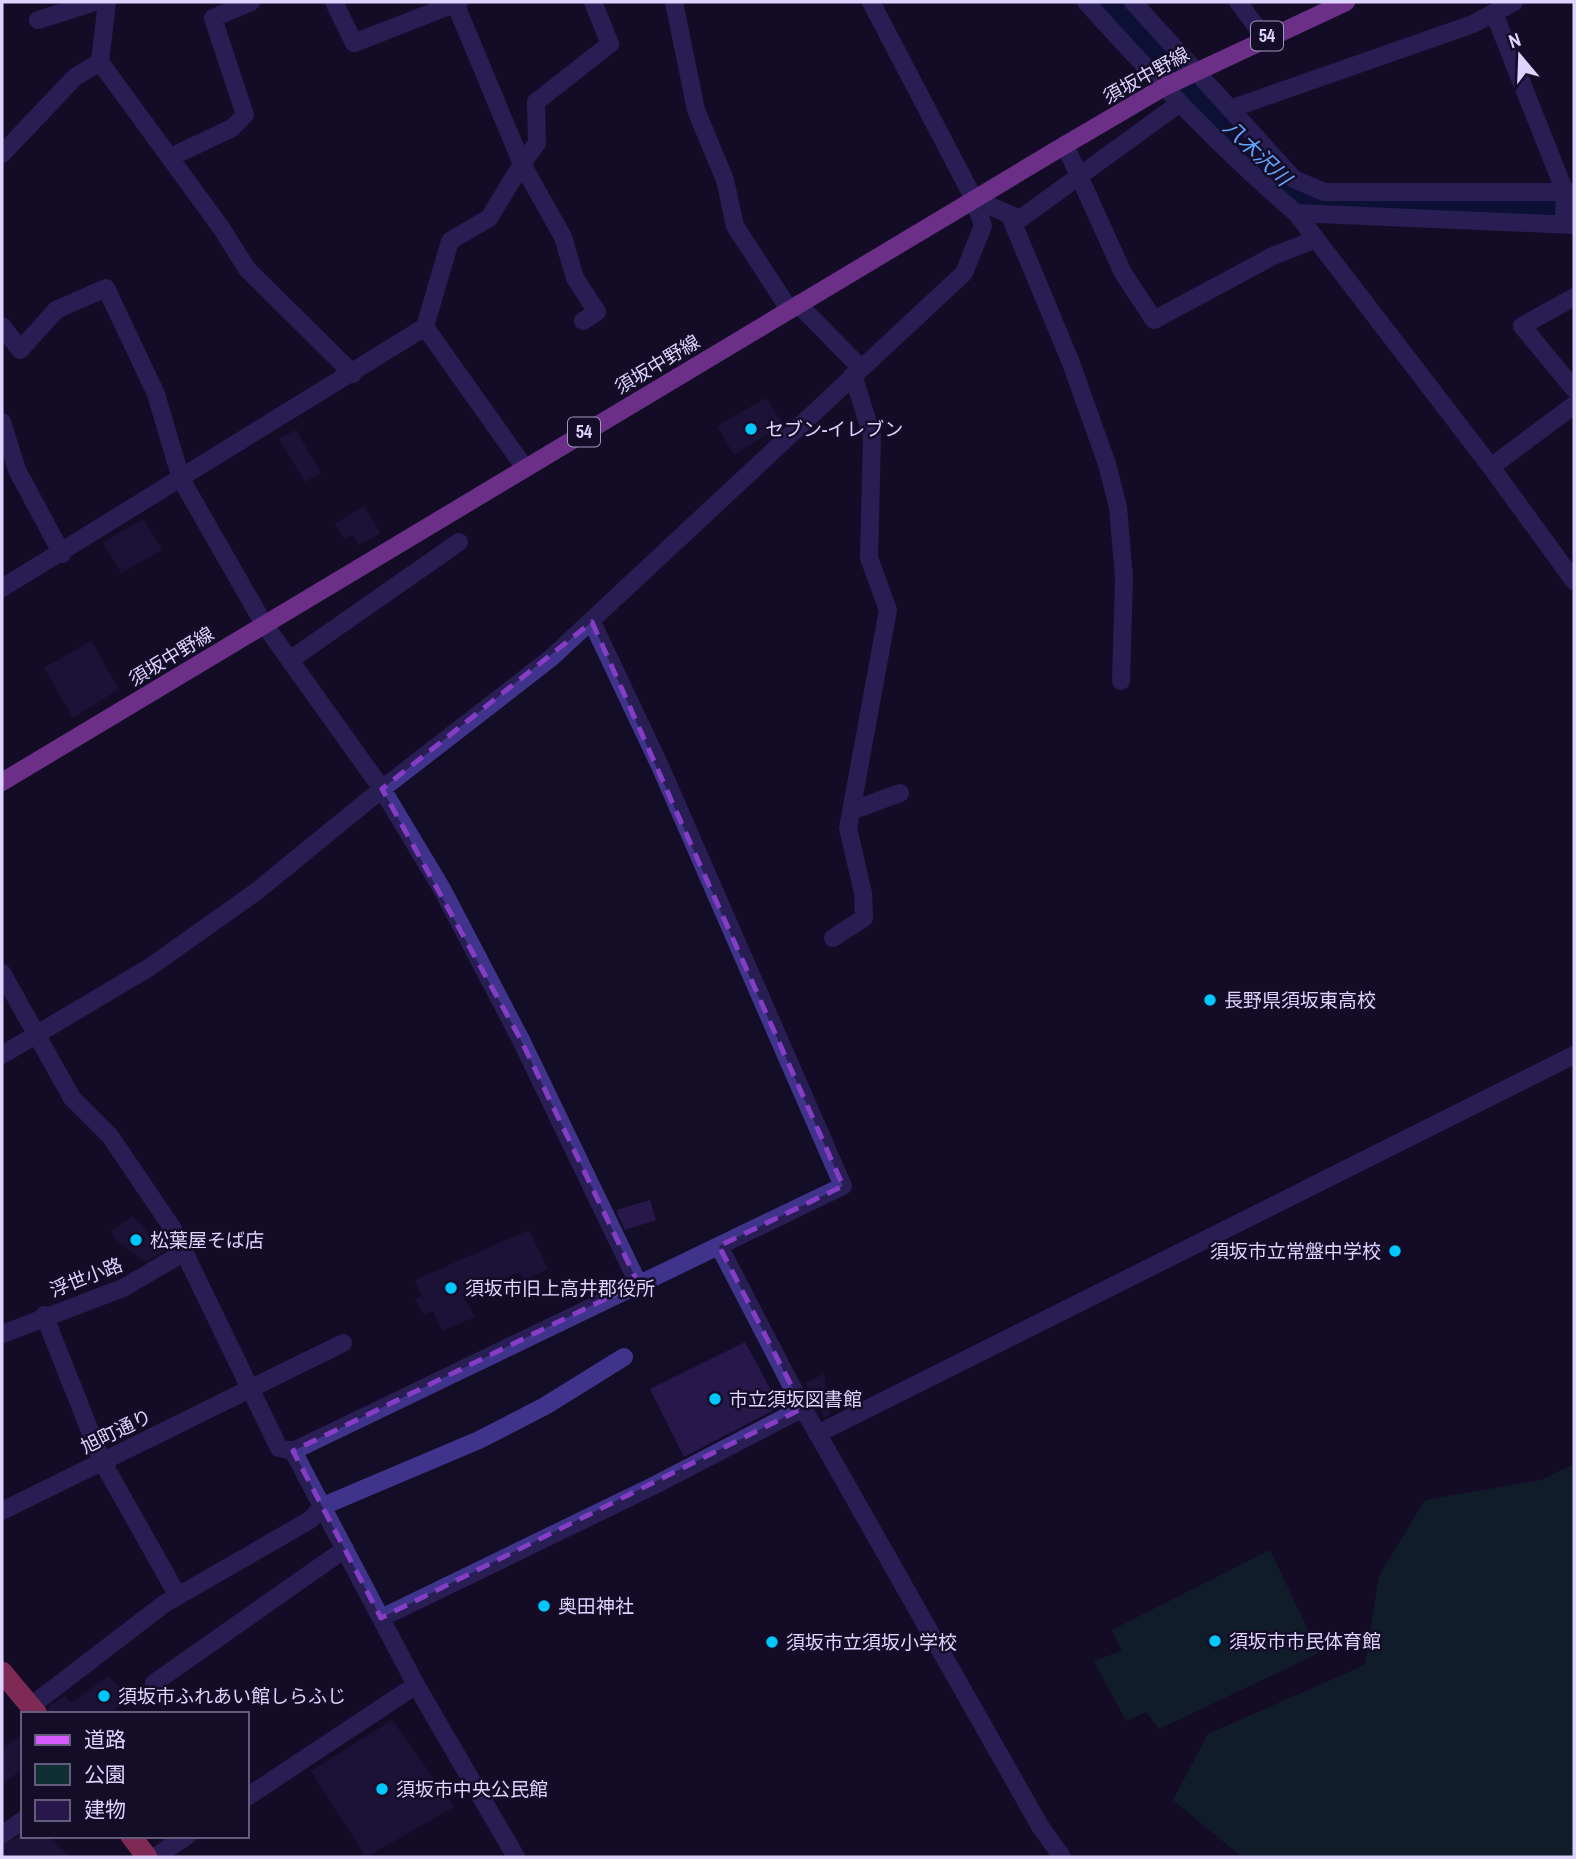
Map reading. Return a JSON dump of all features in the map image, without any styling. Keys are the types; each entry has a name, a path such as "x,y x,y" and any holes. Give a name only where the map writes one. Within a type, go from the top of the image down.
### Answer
{"highway":[{"path":"2,1672 34,1710"},
{"path":"133,1838 147,1857"}],"main road":[{"name":"須坂中野線","path":"2,782 1166,86 1264,37 1346,2"}],"street":[{"path":"38,20 95,2"},
{"path":"107,2 100,62 171,158 247,269 353,374"},
{"path":"171,158 232,128 245,115 213,18 251,2"},
{"path":"334,2 354,43 457,2 522,164 563,237 575,278 597,312 583,321"},
{"path":"2,588 62,554 425,327 450,241 489,218 537,143 536,102 610,44 593,2"},
{"path":"674,2 696,110 725,180 735,226 794,307 857,371 873,436 869,558 888,610 848,828 863,893 864,918 833,937"},
{"path":"2,1055 150,967 236,906 551,658 964,273 984,226 974,199 871,2"},
{"path":"1086,2 1180,103 1256,178 1296,213 1572,572"},
{"path":"1133,2 1193,72 1294,179 1324,192 1568,208"},
{"path":"1238,2 1264,37"},
{"path":"1230,109 1473,24 1514,2"},
{"path":"1494,13 1568,208"},
{"path":"2,154 75,77 100,62"},
{"path":"974,199 1020,219 1180,103"},
{"path":"1065,145 1123,273 1154,320 1273,256 1316,239"},
{"path":"1296,213 1568,208"},
{"path":"1010,216 1071,363 1118,507 1124,578 1121,681"},
{"path":"2,327 20,350 56,310 106,288 156,394 181,479 264,624 382,789 442,889 515,1028 638,1283"},
{"path":"1574,297 1522,326 1574,389"},
{"path":"425,327 525,468"},
{"path":"1491,467 1574,405"},
{"path":"2,422 17,470 62,554"},
{"path":"290,660 459,542"},
{"path":"2,973 72,1098 110,1136 173,1228 279,1448 293,1451 843,1186 665,779 592,622"},
{"path":"851,811 900,793"},
{"path":"817,1434 1574,1055"},
{"path":"719,1246 817,1434 1040,1826 1062,1857"},
{"name":"浮世小路","path":"2,1334 44,1315 123,1287 183,1253"},
{"path":"44,1315 102,1461 178,1596"},
{"name":"旭町通り","path":"2,1511 343,1343"},
{"path":"34,1710 178,1596 310,1520 323,1506 479,1440 545,1406 624,1357"},
{"path":"381,1618 655,1485 803,1408"},
{"path":"293,1451 416,1685 516,1857"},
{"path":"154,1683 345,1549"},
{"path":"248,1796 416,1685"},
{"path":"2,1835 21,1821"},
{"path":"155,1857 184,1838"}],"highlighted area":[{"path":"592,622 843,1186 719,1246 803,1408 381,1618 293,1451 638,1283 521,1040 382,789"}],"green space":[{"path":"1574,1464 1574,1857 1242,1857 1173,1800 1208,1734 1365,1665 1379,1576 1425,1500 1542,1480"},
{"name":"須坂市市民体育館","path":"1270,1550 1319,1653 1159,1729 1146,1712 1126,1721 1094,1661 1122,1651 1112,1630"}],"building":[{"path":"766,398 783,424 734,455 717,426"},
{"path":"296,430 321,473 305,482 279,439"},
{"path":"364,506 381,533 359,545 352,535 344,539 335,524"},
{"path":"143,519 162,550 121,573 103,542"},
{"path":"91,641 119,689 73,718 44,668"},
{"path":"650,1200 656,1220 625,1230 616,1210"},
{"name":"松葉屋そば店","path":"133,1216 156,1240 163,1235 169,1248 145,1262 115,1239 111,1231"},
{"name":"須坂市旧上高井郡役所","path":"529,1230 548,1269 523,1280 520,1272 463,1297 475,1317 442,1331 433,1311 424,1315 415,1299 422,1296 415,1280"},
{"name":"市立須坂図書館","path":"745,1342 780,1407 684,1457 650,1389"},
{"path":"824,1374 831,1414 824,1418 805,1383"},
{"name":"須坂市ふれあい館しらふじ","path":"109,1676 128,1699 112,1712 49,1712 48,1707 65,1695 71,1703"},
{"name":"須坂市中央公民館","path":"392,1720 454,1807 366,1857 311,1771"},
{"path":"21,1735 21,1770 2,1784 2,1749"},
{"path":"21,1835 21,1838 50,1838 71,1857 2,1857 2,1846"}],"waterway":[{"name":"八木沢川","path":"1112,2 1269,171 1307,199 1480,209 1574,208"}],"place":[{"name":"セブン-イレブン","path":"751,429"},
{"name":"長野県須坂東高校","path":"1210,1000"},
{"name":"松葉屋そば店","path":"136,1240"},
{"name":"須坂市立常盤中学校","path":"1395,1251"},
{"name":"須坂市旧上高井郡役所","path":"451,1288"},
{"name":"市立須坂図書館","path":"715,1399"},
{"name":"奥田神社","path":"544,1606"},
{"name":"須坂市市民体育館","path":"1215,1641"},
{"name":"須坂市立須坂小学校","path":"772,1642"},
{"name":"須坂市ふれあい館しらふじ","path":"104,1696"},
{"name":"須坂市中央公民館","path":"382,1789"}]}
